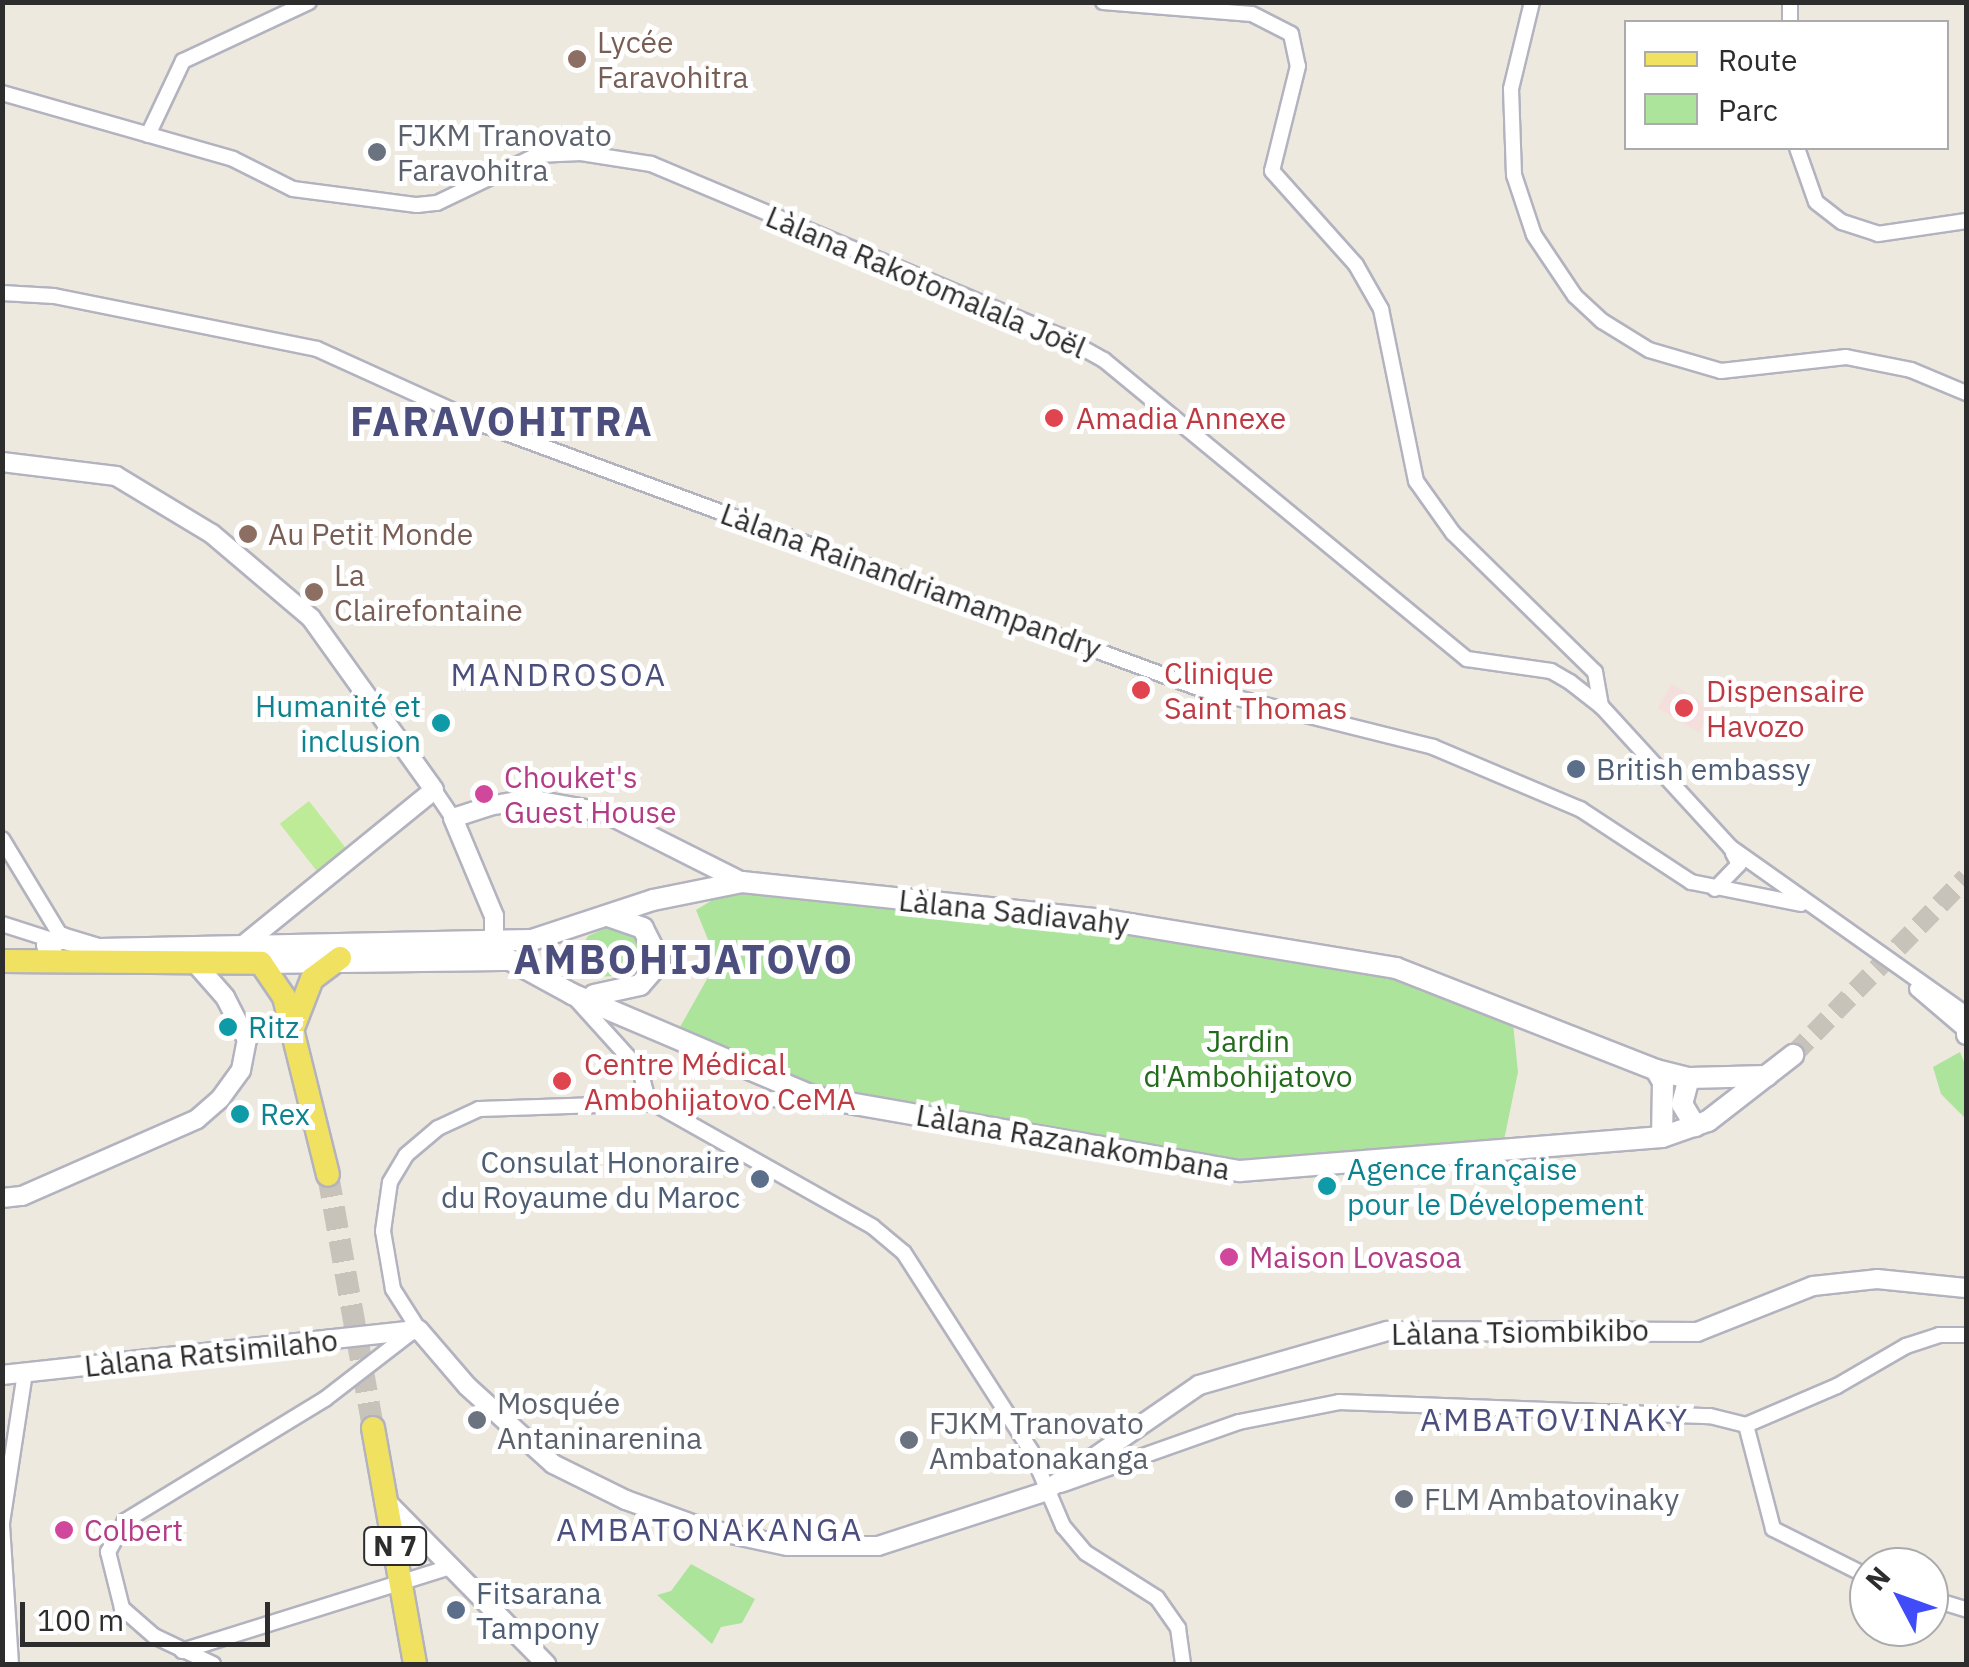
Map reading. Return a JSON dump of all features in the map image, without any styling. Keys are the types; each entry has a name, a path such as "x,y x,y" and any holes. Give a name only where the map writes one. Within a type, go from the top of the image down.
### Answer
{"main road":[{"name":"Làlana Sadiavahy","path":"56,946 98,949 532,940 742,882 1106,920 1396,968 1656,1070 1689,1078 1768,1076"},
{"path":"572,994 622,994 640,986 660,962 643,928 608,916"},
{"path":"2,961 56,946 105,963 261,963 340,958"},
{"path":"292,1032 312,979 340,958"},
{"name":"Làlana Razanakombana","path":"340,958 510,960 572,994 815,1098 1240,1171 1662,1137 1694,1126 1793,1055"},
{"path":"261,963 278,982 328,1175"},
{"path":"1656,1070 1663,1082 1662,1137"},
{"path":"1689,1078 1682,1104 1694,1126"},
{"name":"N 7","path":"374,1428 415,1664"}],"street":[{"path":"148,135 184,60 309,2"},
{"path":"1103,2 1252,14 1291,34 1298,66 1272,171 1356,265 1381,309 1416,481 1453,532 1595,672 1601,706"},
{"path":"1532,2 1511,89 1514,176 1534,235 1576,296 1602,321 1649,350 1721,370 1846,357 1910,370 1966,393"},
{"name":"Làlana Rakotomalala Joël","path":"2,93 233,159 293,189 418,205 437,203 537,156 581,154 651,164 1080,345 1468,659 1552,671 1601,706 1730,847 1966,1024"},
{"path":"1798,150 1816,202 1842,222 1878,234 1966,222"},
{"name":"Làlana Rainandriamampandry","path":"2,293 54,296 317,349 487,426 1201,689 1433,747 1580,810 1691,882 1806,905"},
{"path":"2,462 116,476 212,534 310,618 453,818 494,916 494,942"},
{"path":"246,943 434,790"},
{"path":"453,818 529,799 602,812 742,882"},
{"path":"2,840 56,946"},
{"path":"1714,889 1732,879 1739,864 1730,847"},
{"path":"2,924 56,946"},
{"path":"2,1198 22,1196 196,1118 220,1099 241,1070 248,1040 224,997 196,964"},
{"path":"572,994 640,1070 648,1100 874,1227 904,1253 1031,1451 1044,1492 1086,1553 1157,1598 1178,1628 1183,1664"},
{"path":"213,1664 138,1625 110,1583 108,1552 125,1521 325,1399 416,1330 393,1288 383,1231 390,1182 406,1155 438,1128 479,1109 638,1107 648,1100 815,1098"},
{"name":"Làlana Tsiombikibo","path":"416,1330 467,1386 553,1464 702,1528 788,1546 878,1546 1044,1492 1200,1385 1387,1331 1697,1332 1813,1286 1877,1279 1966,1288"},
{"name":"Làlana Ratsimilaho","path":"2,1375 416,1330"},
{"path":"1044,1492 1238,1422 1339,1402 1710,1416 1746,1424 1837,1386 1906,1346 1939,1334 1966,1335"},
{"path":"11,1664 2,1524 26,1373"},
{"path":"1746,1424 1773,1529 1849,1568"},
{"path":"388,1503 546,1664"},
{"path":"182,1651 402,1586 450,1566"}],"shaded area":[{"name":"Dispensaire Havozo","path":"1672,684 1713,709 1699,733 1658,708"}],"green space":[{"path":"309,801 346,848 317,871 280,824"},
{"name":"Jardin d'Ambohijatovo","path":"742,882 1384,966 1512,1013 1518,1072 1503,1145 1240,1171 815,1097 680,1027 711,972 713,952 696,910"},
{"path":"613,925 638,932 647,958 630,975 597,977 580,963 578,952 588,936"},
{"path":"1960,1052 1966,1067 1966,1119 1941,1094 1933,1067"},
{"path":"691,1564 755,1599 742,1623 721,1627 712,1644 657,1595 671,1591"}],"tunnel":[{"path":"1793,1055 1966,878"},
{"path":"328,1175 373,1428"}],"place":[{"name":"Lycée Faravohitra","path":"577,59"},
{"name":"FJKM Tranovato Faravohitra","path":"377,152"},
{"name":"Amadia Annexe","path":"1054,418"},
{"name":"Au Petit Monde","path":"248,534"},
{"name":"La Clairefontaine","path":"314,592"},
{"name":"Clinique Saint Thomas","path":"1141,690"},
{"name":"Dispensaire Havozo","path":"1684,708"},
{"name":"Humanité et inclusion","path":"441,723"},
{"name":"British embassy","path":"1576,769"},
{"name":"Chouket's Guest House","path":"484,794"},
{"name":"Ritz","path":"228,1027"},
{"name":"Centre Médical Ambohijatovo CeMA","path":"562,1081"},
{"name":"Rex","path":"240,1114"},
{"name":"Consulat Honoraire du Royaume du Maroc","path":"760,1179"},
{"name":"Agence française pour le Dévelopement","path":"1327,1186"},
{"name":"Maison Lovasoa","path":"1229,1257"},
{"name":"Mosquée Antaninarenina","path":"477,1420"},
{"name":"FJKM Tranovato Ambatonakanga","path":"909,1440"},
{"name":"FLM Ambatovinaky","path":"1404,1499"},
{"name":"Colbert","path":"64,1530"},
{"name":"Fitsarana Tampony","path":"456,1610"}],"district":[{"name":"FARAVOHITRA","path":"502,421"},
{"name":"MANDROSOA","path":"559,674"},
{"name":"AMBOHIJATOVO","path":"684,959"},
{"name":"AMBATOVINAKY","path":"1555,1419"},
{"name":"AMBATONAKANGA","path":"710,1529"}]}
